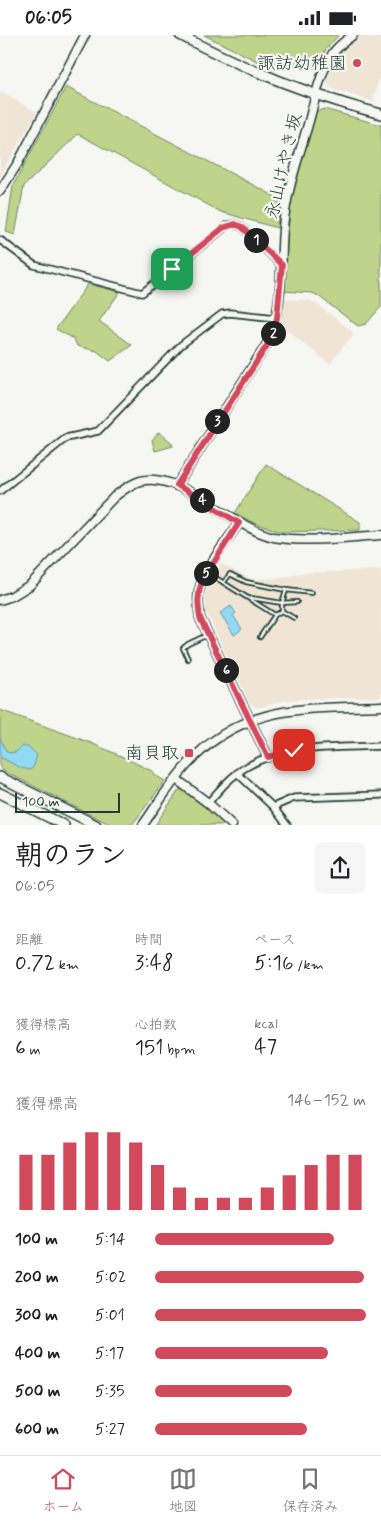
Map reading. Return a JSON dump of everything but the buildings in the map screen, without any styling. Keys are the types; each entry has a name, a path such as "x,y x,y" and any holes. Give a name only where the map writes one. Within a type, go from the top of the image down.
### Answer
{"main road":[{"path":"180,35 241,66 316,95 381,115"},
{"path":"0,777 96,825"},
{"path":"0,793 64,825"}],"street":[{"path":"0,191 18,163 85,35"},
{"name":"永山けやき坂","path":"177,485 268,344 277,318 283,228 287,202 316,95 332,54 353,35"},
{"path":"0,240 34,265 142,293 228,225 235,224 242,227 282,265"},
{"path":"0,491 66,438 98,431 181,345 222,314 230,313 277,318"},
{"path":"0,600 12,596 30,585 114,497 138,481 152,479 177,485 239,523 267,535 289,539 381,535"},
{"path":"239,523 206,572 198,592 198,605 200,618 268,757"},
{"path":"142,825 188,763 218,737 250,720 284,711 381,706"},
{"path":"208,803 222,786 237,773 249,765 268,757 294,750 381,746"},
{"path":"237,773 273,807 287,825"},
{"path":"176,779 208,803 232,825"},
{"path":"273,807 294,799 381,795"}],"lane":[{"path":"206,572 275,615"},
{"path":"224,582 230,574 246,581 286,590 312,593"},
{"path":"282,611 286,590"},
{"path":"250,598 282,603 297,603"},
{"path":"260,637 275,615 282,611"},
{"path":"282,611 294,618"},
{"path":"188,659 183,648 209,635"}],"shaded area":[{"name":"諏訪幼稚園","path":"359,35 381,35 381,70 373,102 330,88 326,81 337,56"},
{"path":"0,92 37,112 0,176"},
{"path":"284,299 312,301 352,331 353,334 330,364 279,324"},
{"path":"221,564 251,579 281,578 302,573 381,570 381,697 300,699 282,701 257,708 250,704 205,610 205,594 210,578"}],"green space":[{"path":"204,35 339,35 326,49 317,68 267,66"},
{"path":"66,87 280,199 277,228 221,212 78,134 24,186 15,235 6,232 13,186"},
{"path":"324,109 381,125 381,307 366,324 358,326 317,295 282,291 291,201 315,112"},
{"path":"88,284 120,292 99,321 132,345 110,361 97,351 77,346 74,339 56,329"},
{"path":"159,432 173,446 155,451 152,440"},
{"path":"266,464 360,522 360,530 282,532 254,523 235,513"},
{"path":"0,710 91,743 154,772 153,774 165,781 132,825 111,825 0,769"},
{"path":"185,789 227,825 155,825 179,790"}],"water":[{"path":"231,606 236,613 233,615 242,629 234,635 220,613"},
{"path":"0,738 6,751 9,753 16,752 23,746 30,748 37,755 34,766 30,770 21,768 0,757"}],"place":[{"name":"諏訪幼稚園","path":"357,63"},
{"name":"南貝取","path":"189,753"}],"route":[{"path":"172,269 223,228 235,224 242,227 282,265 277,318 268,344 177,485 239,523 202,581 198,592 200,618 268,757 294,750"}]}
